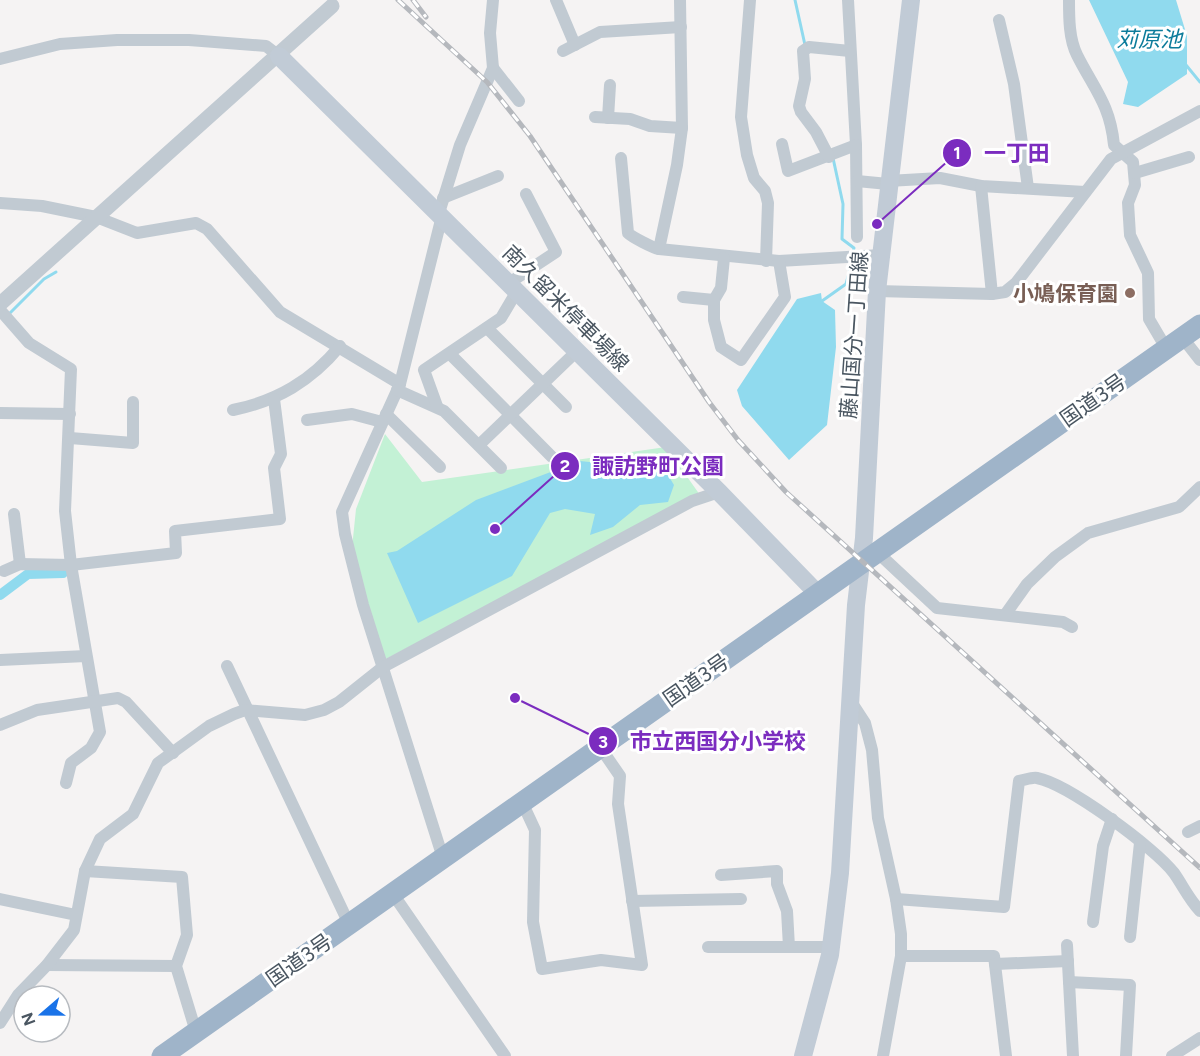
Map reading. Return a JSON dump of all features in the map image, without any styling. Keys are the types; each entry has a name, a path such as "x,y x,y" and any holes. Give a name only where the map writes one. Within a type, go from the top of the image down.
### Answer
{"highway":[{"name":"国道3号","path":"162,1056 1200,325"}],"main road":[{"name":"藤山国分一丁田線","path":"803,1056 831,947 840,873 859,565 864,538 877,291 911,0"},
{"name":"南久留米停車場線","path":"279,56 441,209 513,287 818,594"}],"street":[{"path":"443,858 353,568 342,512 398,387 441,209 460,145 493,68 490,33 493,0"},
{"path":"556,0 575,45"},
{"path":"659,249 677,165 682,128 680,0"},
{"path":"750,0 741,117 747,155 754,178 765,191 768,203 766,261"},
{"path":"848,0 856,145 857,237"},
{"path":"1069,0 1069,26 1076,54 1100,93 1112,125 1114,145 1119,152 1133,162 1135,185 1128,203 1130,234 1148,273 1149,319 1174,342 1200,360"},
{"path":"0,304 279,56 328,3"},
{"path":"999,20 1014,84 1028,188"},
{"path":"563,51 600,32 681,27"},
{"path":"0,59 60,44 117,40 189,40 266,46 279,56"},
{"path":"829,157 799,105 805,79 803,51 809,47 850,51"},
{"path":"493,68 519,101"},
{"path":"608,118 610,85"},
{"path":"877,291 992,294 1005,292 1016,284 1085,192 1119,152 1200,111"},
{"path":"595,117 630,119 650,126 682,128"},
{"path":"782,144 788,171 856,145"},
{"path":"1135,173 1190,157"},
{"path":"621,158 628,233 631,237 644,240 651,247 724,258 766,261 881,255"},
{"path":"441,209 498,176"},
{"path":"857,181 888,183 940,178 981,186 1085,192"},
{"path":"981,186 992,294"},
{"path":"437,406 424,370 501,318 513,287 556,252 526,194"},
{"path":"0,203 42,206 96,217 137,233 196,224 207,228 280,312 340,346 398,387 437,406 501,468"},
{"path":"724,258 720,288 714,300 714,320 721,347 741,360 786,297 779,261"},
{"path":"683,297 714,300"},
{"path":"0,310 29,343 71,369 70,438 65,511 93,702 100,732 91,748 71,763 66,783"},
{"path":"487,328 566,407"},
{"path":"233,410 274,399 323,367 340,346"},
{"path":"479,446 577,351"},
{"path":"450,354 552,457"},
{"path":"4,571 20,564 72,565 176,553 175,531 280,519 274,468 281,454 274,399"},
{"path":"70,438 133,443 133,402"},
{"path":"0,413 70,414"},
{"path":"308,420 352,414 384,418 440,467"},
{"path":"1005,615 1027,584 1055,557 1088,533 1179,507 1199,490"},
{"path":"0,1023 18,995 47,965 74,930 85,871 100,839 133,814 158,763 209,726 245,710 305,715 324,710 339,702 383,667 692,501 719,492"},
{"path":"14,514 20,564"},
{"path":"878,552 937,608 1063,622 1072,627"},
{"path":"0,660 86,656"},
{"path":"227,666 245,710 349,924"},
{"path":"0,725 37,710 118,698 126,702 173,753"},
{"path":"850,699 865,723 872,750 878,818 896,899 901,956 883,1056"},
{"path":"522,802 536,830 533,922 542,969 601,960 642,965 618,804 620,776 600,747"},
{"path":"896,899 1004,907 1019,782 1036,778 1064,789 1112,819 1173,872 1188,898 1200,911"},
{"path":"1093,922 1103,846 1112,819"},
{"path":"1188,832 1200,826"},
{"path":"1130,937 1140,843"},
{"path":"85,871 182,878 187,935 176,966 196,1032"},
{"path":"721,875 777,871 777,884 787,911 789,947"},
{"path":"393,894 505,1056"},
{"path":"0,899 76,915"},
{"path":"633,901 741,899"},
{"path":"1067,945 1073,1056"},
{"path":"708,948 831,947"},
{"path":"901,956 994,956 1006,1056"},
{"path":"995,964 1068,961"},
{"path":"47,965 176,966"},
{"path":"1069,982 1130,985 1126,1056"},
{"path":"1172,1056 1200,1038"}],"green space":[{"path":"385,434 422,482 666,447 700,495 382,661 352,548 356,509"}],"water":[{"name":"苅原池","path":"1089,0 1176,0 1187,36 1187,74 1138,107 1123,104 1128,82"},
{"path":"821,293 822,301 835,310 836,347 827,425 789,460 742,406 737,390 797,299"},
{"path":"580,461 665,470 674,485 668,502 640,505 613,527 590,535 595,514 565,509 550,513 512,576 418,623 387,553 397,551 476,500"}],"waterway":[{"path":"795,0 805,45"},
{"path":"1186,65 1200,82"},
{"path":"833,158 843,204 842,239 854,248 853,252"},
{"path":"822,301 846,284 853,259"},
{"path":"8,315 44,279 56,272"},
{"path":"0,595 28,574 63,573"}],"railway":[{"path":"398,0 487,82 530,136 709,402 738,440 786,492 1200,868"},
{"path":"413,0 426,17"}],"place":[{"name":"一丁田","path":"877,224"},
{"name":"小鳩保育園","path":"1130,293"},
{"name":"諏訪野町公園","path":"495,529"},
{"name":"市立西国分小学校","path":"515,698"}]}
